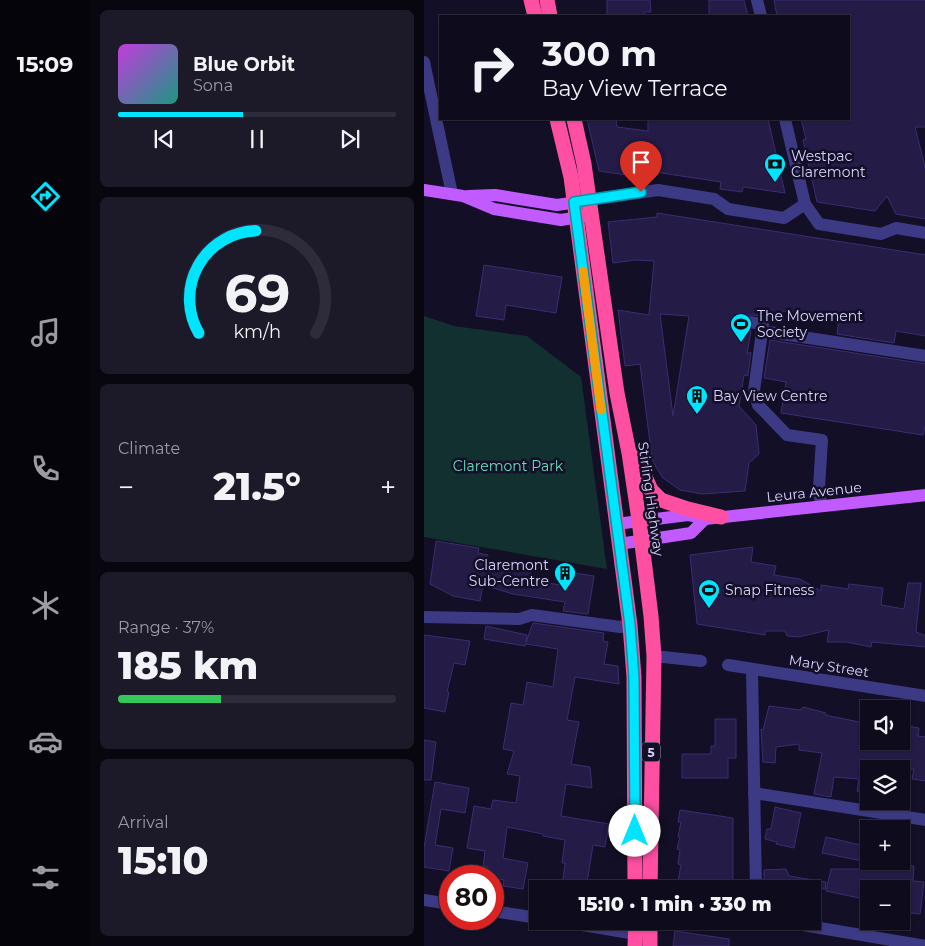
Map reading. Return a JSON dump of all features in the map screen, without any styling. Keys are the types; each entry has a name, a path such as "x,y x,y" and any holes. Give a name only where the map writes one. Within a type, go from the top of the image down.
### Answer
{"highway":[{"path":"531,0 535,15"},
{"path":"547,0 550,15"},
{"name":"5","path":"557,120 571,177 630,625 634,678 635,880"},
{"name":"Stirling Highway","path":"574,120 584,164 617,393 629,453 651,616 654,656 650,880"},
{"path":"629,453 642,470 651,490 661,500 721,517"},
{"path":"650,930 650,946"}],"main road":[{"path":"424,190 458,195 495,195 557,205 592,215"},
{"path":"575,210 589,200"},
{"name":"Leura Avenue","path":"616,524 688,515 705,519 925,495"},
{"name":"Leura Avenue","path":"619,544 691,532 705,519"}],"street":[{"path":"757,0 761,15"},
{"path":"424,62 458,195"},
{"path":"785,120 805,204 819,224 881,234 896,228 925,233"},
{"path":"589,200 658,190 714,199 728,209 784,218 805,204"},
{"path":"741,321 763,324 754,396 758,405 787,434 822,440 819,487 821,506"},
{"path":"763,331 925,356"},
{"path":"424,617 519,619 532,615 620,627 630,625"},
{"path":"654,656 701,661"},
{"name":"Mary Street","path":"728,665 925,696"},
{"path":"752,670 756,880"},
{"path":"754,793 925,820"},
{"path":"424,900 439,902"},
{"path":"504,913 529,917"},
{"path":"821,928 925,946"},
{"path":"612,930 636,934"}],"green space":[{"name":"Claremont Park","path":"424,316 454,326 527,336 581,377 607,569 424,537"}],"building":[{"path":"607,0 650,0 651,12 644,12 644,15 607,15"},
{"path":"709,0 744,0 748,15 709,15"},
{"path":"774,0 926,0 926,127 915,127 926,171 926,219 896,214 887,196 875,211 817,202 803,140 806,139 801,120 850,120 850,15 777,15"},
{"path":"587,120 616,120 617,127 648,131 648,120 768,120 785,193 743,187 742,192 720,189 721,182 648,171 647,178 599,171"},
{"path":"657,213 926,255 926,336 896,331 894,343 837,334 839,319 783,311 781,323 771,321 764,316 738,314 733,319 736,327 751,331 747,354 751,352 748,376 744,375 739,406 756,425 759,454 749,463 745,491 702,494 680,490 663,478 652,459 640,364 625,366 618,310 649,315 654,261 636,260 613,263 608,222 657,217","holes":["660,314 689,316 673,416"]},
{"path":"484,265 562,277 556,313 506,305 504,320 476,316"},
{"path":"770,340 926,364 926,422 923,435 781,413 786,382 764,378"},
{"path":"436,541 479,548 478,553 488,555 486,564 531,571 530,580 566,586 569,572 594,576 588,614 563,611 565,602 513,594 483,585 480,601 453,596 430,584"},
{"path":"753,547 751,562 776,566 774,575 800,579 821,591 821,585 848,589 849,584 883,588 881,605 904,609 908,583 921,583 916,632 926,636 926,647 872,642 871,647 846,642 827,642 829,630 798,637 787,636 785,631 765,631 765,635 697,624 690,555"},
{"path":"533,623 604,633 603,641 608,642 604,664 618,666 619,684 575,677 567,720 579,722 571,764 590,767 592,788 566,784 561,816 609,824 605,847 593,845 587,880 563,880 565,863 562,863 565,840 507,827 503,858 528,863 523,889 504,886 504,865 483,865 485,851 467,848 474,806 491,809 493,800 516,803 520,776 507,774 514,751 503,749 511,703 523,705 527,682 553,687 558,649 484,639 486,626 527,635 526,642"},
{"path":"424,635 470,641 465,665 454,663 447,692 449,692 445,712 424,708"},
{"path":"769,706 800,710 803,707 826,713 825,715 860,722 860,750 910,750 910,726 919,728 918,736 926,737 926,781 912,779 914,769 910,769 910,760 860,760 860,792 857,791 859,779 834,777 831,797 814,794 822,753 799,750 799,744 776,747 775,763 763,762 761,729 763,730"},
{"path":"715,719 736,719 736,758 728,758 728,778 682,778 682,754 711,754 711,746 715,746"},
{"path":"424,740 436,742 431,780 424,780"},
{"path":"435,782 469,788 465,813 441,809 435,845 453,848 450,865 439,865 439,869 424,867 424,848"},
{"path":"775,807 801,813 794,848 776,844 777,842 765,839 767,829 771,829"},
{"path":"680,810 733,818 733,880 678,880 681,865 678,864 680,850 677,849 681,822 678,822"},
{"path":"826,837 860,845 860,860 822,853"},
{"path":"910,866 914,866 913,881 924,882 920,914 910,913 910,880 860,880 860,898 826,891 831,869 910,870"},
{"path":"786,869 789,876 814,880 764,880 764,870"},
{"path":"821,881 826,882 825,889 821,889"},
{"path":"675,931 729,939 729,946 673,946"}],"slow traffic":[{"path":"583,271 601,410"}],"place":[{"name":"Westpac Claremont","path":"775,183"},
{"name":"The Movement Society","path":"741,343"},
{"name":"Bay View Centre","path":"697,415"},
{"name":"Claremont Sub-Centre","path":"565,592"},
{"name":"Snap Fitness","path":"709,609"}],"route":[{"path":"635,831 634,678 630,625 574,202 641,192"}]}
